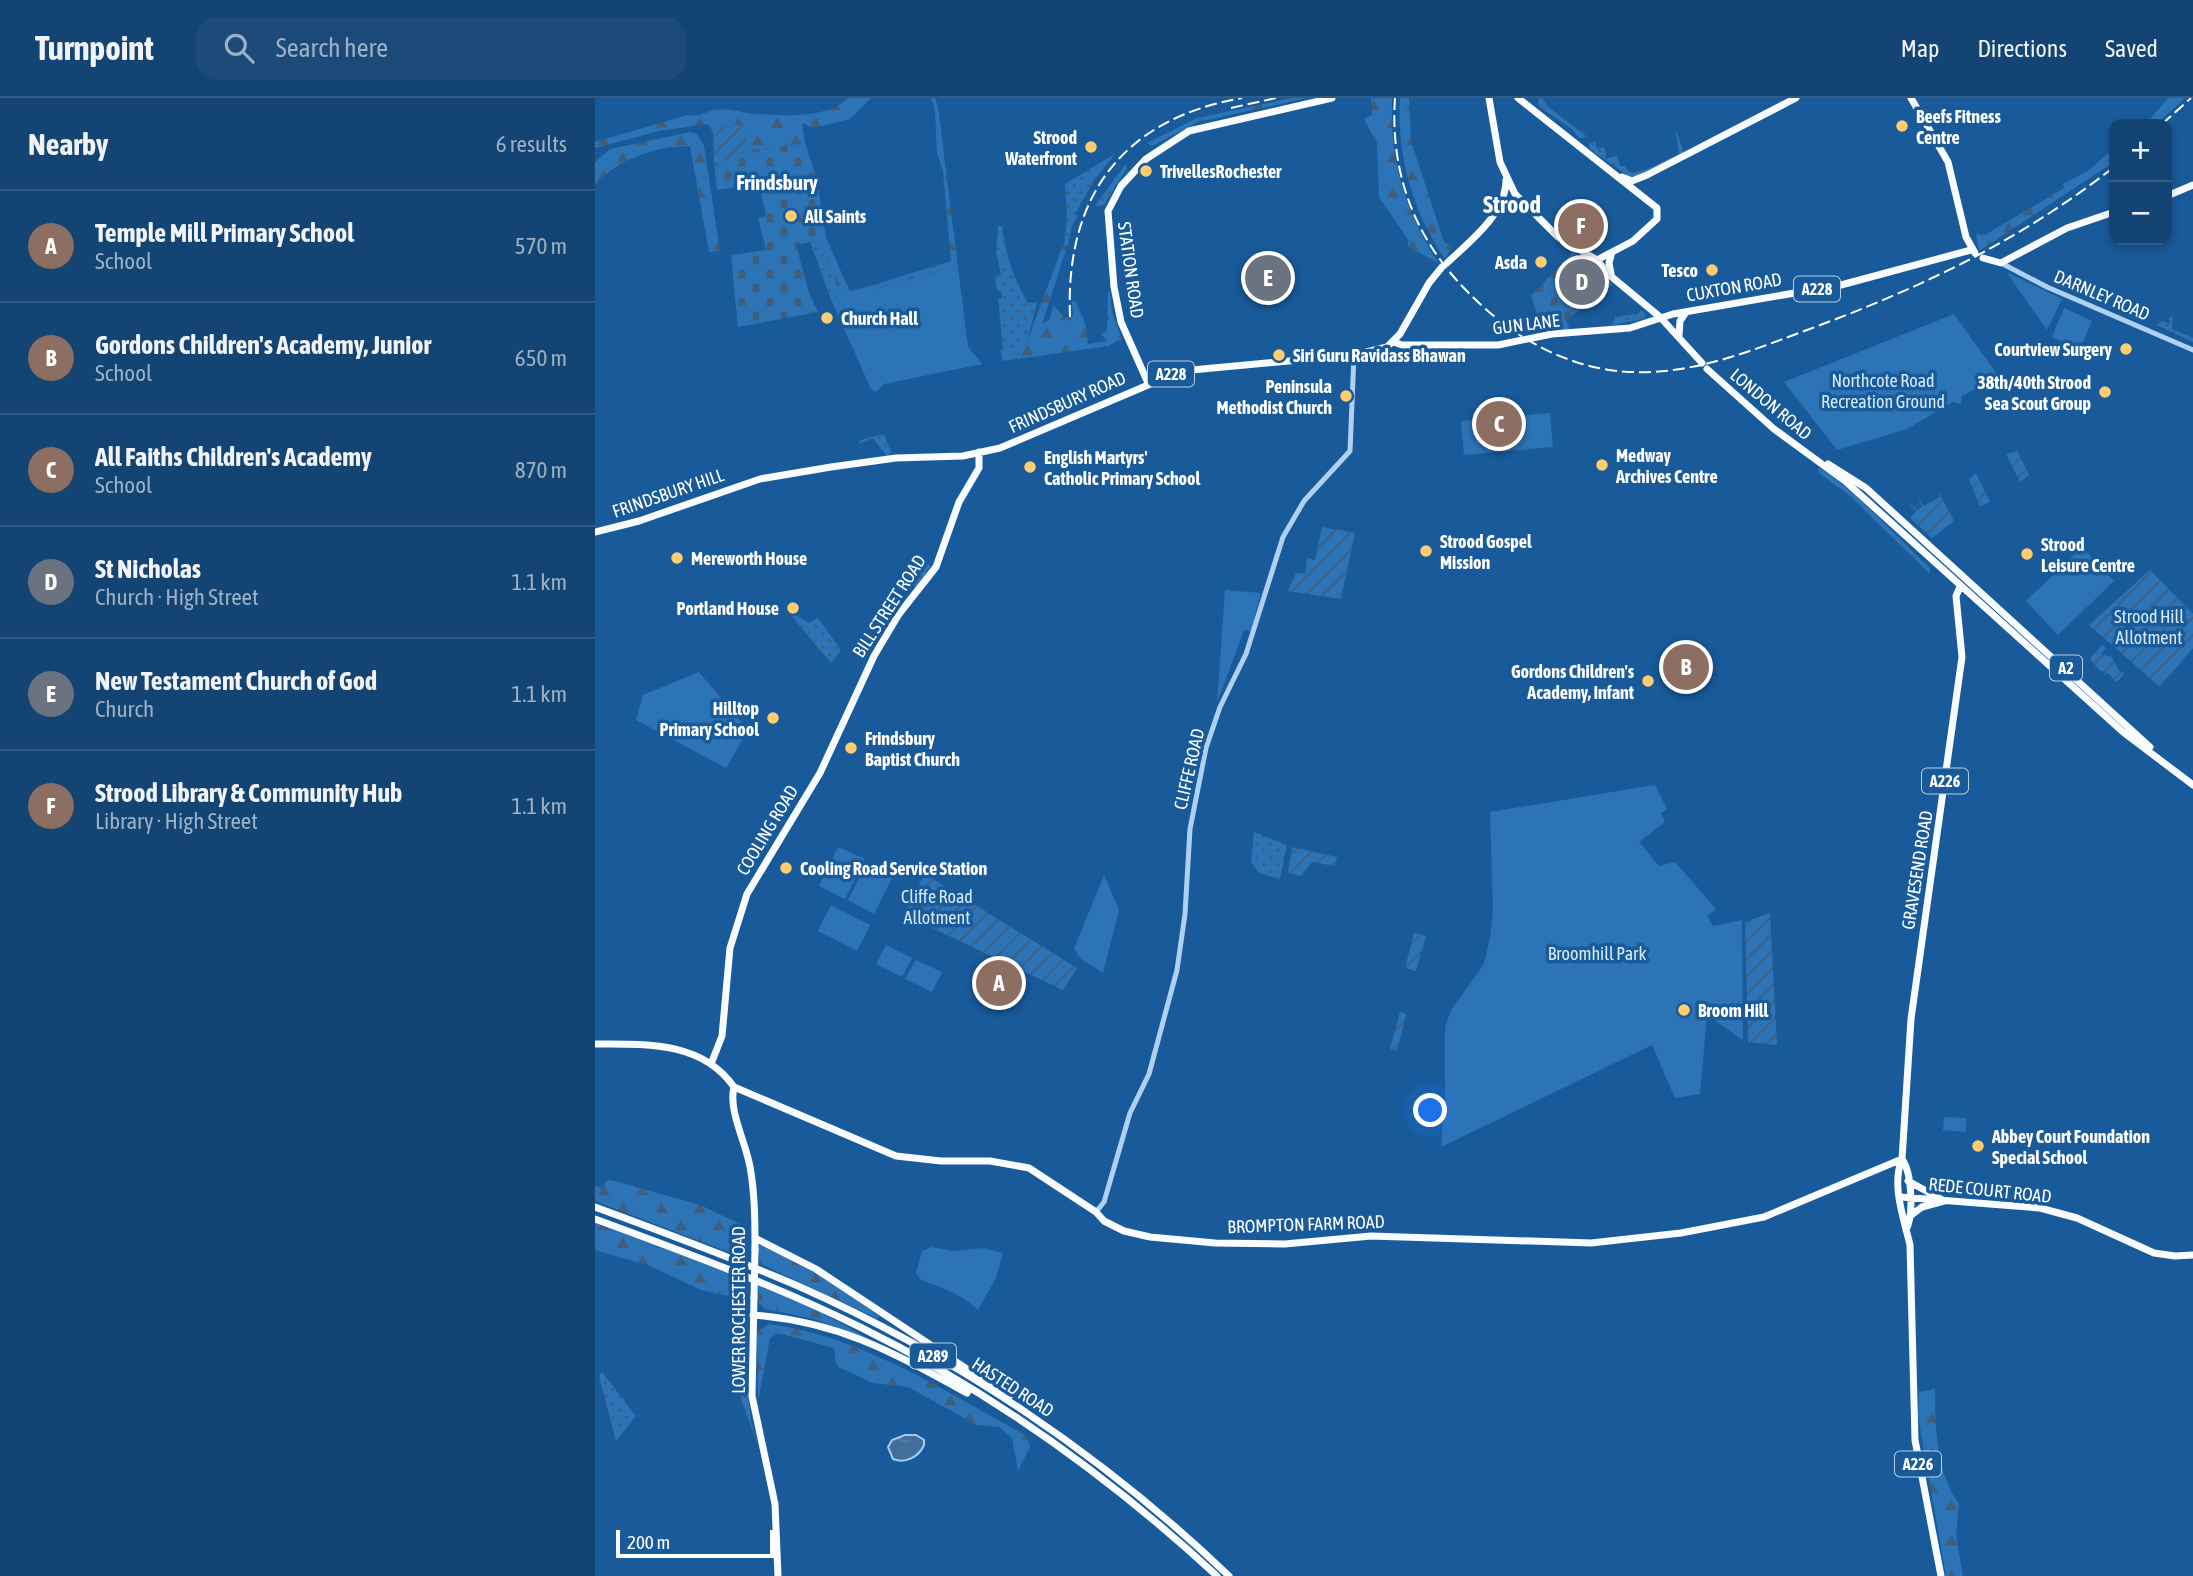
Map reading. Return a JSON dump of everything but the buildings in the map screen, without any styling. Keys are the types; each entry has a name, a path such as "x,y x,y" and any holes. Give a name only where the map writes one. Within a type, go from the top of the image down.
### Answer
{"main road":[{"name":"STATION ROAD","path":"1148,383 1118,316 1114,287 1108,211 1121,186 1146,159 1188,131 1332,98"},
{"name":"A2","path":"1489,98 1506,179 1517,195 1558,237 1597,260 1660,317"},
{"path":"1610,170 1629,181 1647,175 1796,98"},
{"path":"1911,98 1948,162 1977,254 2001,263 2067,228 2109,214"},
{"path":"1520,99 1657,208 1656,221 1637,238 1597,260"},
{"path":"1646,197 1639,184 1647,175"},
{"path":"1394,342 1444,265 1481,230 1503,196 1506,179"},
{"path":"2172,194 2193,185"},
{"path":"1503,196 1517,195"},
{"path":"1611,274 1609,263 1612,252"},
{"name":"CUXTON ROAD","path":"1660,317 1833,286 1977,254"},
{"path":"1679,337 1681,318 1687,312"},
{"name":"GUN LANE","path":"1394,342 1402,345 1498,345 1552,334 1630,328 1660,317"},
{"name":"LONDON ROAD","path":"1660,317 1705,366 1760,418 1846,481 1912,543 1966,579 2000,609"},
{"name":"FRINDSBURY ROAD","path":"750,482 844,465 979,452 1007,446 1181,371 1354,355 1394,342"},
{"name":"BILL STREET ROAD","path":"853,699 896,619 936,567 959,502 979,468 979,452"},
{"name":"LONDON ROAD","path":"1818,461 1848,475 1884,505 1960,587"},
{"name":"FRINDSBURY HILL","path":"595,533 639,521 750,482"},
{"name":"LONDON ROAD","path":"1884,505 1886,512 1912,543"},
{"name":"A2","path":"1960,587 2124,733 2163,760"},
{"name":"GRAVESEND ROAD","path":"1941,1576 1915,1440 1910,1261 1906,1230 1910,1216 1899,1177 1911,1019 1962,657 1956,596 1960,587"},
{"name":"A2","path":"2000,609 2193,785"},
{"path":"2000,609 2007,621 2039,650 2036,655"},
{"path":"2056,659 2055,665 2074,682 2081,694"},
{"name":"COOLING ROAD","path":"711,1064 722,1036 730,948 747,894 820,773 853,699"},
{"path":"595,1044 674,1047 711,1064 734,1087"},
{"name":"BROMPTON FARM ROAD","path":"734,1087 896,1156 941,1161 991,1161 1029,1168 1097,1212 1104,1221 1124,1231 1150,1237 1215,1243 1285,1244 1371,1236 1591,1243 1688,1233 1751,1221 1902,1159"},
{"name":"LOWER ROCHESTER ROAD","path":"734,1087 731,1098 752,1182 755,1238 752,1396 775,1504 778,1576"},
{"name":"GRAVESEND ROAD","path":"1902,1159 1907,1166 1908,1181 1902,1224 1906,1230"},
{"path":"1882,1168 1894,1171 1899,1177"},
{"path":"1908,1181 1944,1201"},
{"name":"REDE COURT ROAD","path":"1905,1198 2048,1210 2106,1230 2152,1252 2175,1256 2193,1255"},
{"path":"1910,1216 1922,1207 1944,1201"},
{"name":"HASTED ROAD","path":"595,1207 676,1236 837,1305 952,1367 1056,1434 1147,1503 1229,1576"},
{"name":"HASTED ROAD","path":"595,1219 772,1286 862,1328 933,1367 1038,1433 1128,1499 1217,1576"},
{"path":"755,1238 783,1250 825,1275 1002,1392 1056,1434"},
{"path":"753,1315 797,1319 861,1340 914,1363 1038,1433"}],"street":[{"name":"DARNLEY ROAD","path":"2001,263 2047,287 2193,350"},
{"name":"CLIFFE ROAD","path":"1097,1212 1104,1202 1130,1113 1149,1074 1177,970 1185,914 1190,829 1205,751 1220,707 1247,654 1283,537 1304,501 1350,451 1354,355"}],"green space":[{"path":"848,98 871,98 850,119 813,128 802,123 805,143 748,151 743,124 718,127 713,132 708,124 659,131 595,148 595,142 688,115 719,109 769,115 806,114 830,109"},
{"path":"931,98 935,98 938,107 968,347 982,364 973,366 934,272 875,289 873,285 951,261 943,171 937,153 935,110"},
{"path":"1292,98 1307,98 1198,122 1152,146 1147,143 1197,118"},
{"path":"1371,98 1392,98 1394,144 1401,184 1416,223 1438,263 1407,246 1409,241 1379,197 1377,144 1364,119 1372,115"},
{"path":"1400,98 1409,98 1411,141 1444,242 1452,247 1445,259 1415,202 1409,182 1401,141"},
{"path":"1539,98 1588,137 1579,138 1572,129 1541,108 1538,105"},
{"path":"2168,98 2185,98 2162,119 2150,119"},
{"path":"743,124 748,151 714,164 713,132 718,127"},
{"path":"1675,128 1684,152 1637,176 1630,177 1590,149 1589,143 1595,141 1597,149 1604,147 1607,158 1617,156 1620,166 1625,166 1630,173 1645,170 1679,154"},
{"path":"691,132 697,134 704,146 720,251 709,252 690,146 664,148 638,156 615,168 595,184 595,162 610,149"},
{"path":"805,143 817,180 826,238 796,245 809,293 818,312 738,327 731,255 766,250 758,218 766,216 759,184 717,190 714,164 748,151"},
{"path":"2109,152 2109,165 1979,251 1976,234 1985,235 2064,188 2063,184 2088,171"},
{"path":"1115,154 1095,179 1075,214 1078,216 1072,225 1068,245 1064,246 1067,218 1065,184"},
{"path":"1125,165 1127,168 1104,205 1094,207"},
{"path":"998,226 1002,226 1005,246 1018,285 1028,303 1037,302 1027,342 1020,354 1005,354 1003,349 998,299 1002,298 1001,291 997,291 995,276 1001,275 996,252"},
{"path":"826,238 850,292 841,294 820,239"},
{"path":"820,239 841,294 831,300 810,241"},
{"path":"1063,245 1067,247 1042,324 1050,319 1053,305 1064,317 1073,317 1072,301 1076,302 1085,323 1088,344 1107,341 1101,334 1107,331 1110,292 1112,312 1122,339 1108,346 1003,361 1000,350 1019,354 1027,342"},
{"path":"1573,252 1591,262 1613,284 1566,320 1570,330 1553,331 1550,326 1541,326 1531,296"},
{"path":"956,266 968,347 982,364 884,384 876,392 871,389 831,300 841,294 873,285 875,289"},
{"path":"2007,273 2062,299 2047,330"},
{"path":"2064,308 2092,321 2080,349 2052,337"},
{"path":"1642,310 1644,319 1612,325 1615,317 1637,314"},
{"name":"Northcote Road Recreation Ground","path":"1954,314 1999,377 1962,396 1961,404 1953,402 1907,429 1837,450 1784,382"},
{"path":"2173,316 2172,329 2193,338 2193,342 2157,325 2162,321 2170,324 2169,318"},
{"path":"1550,413 1553,447 1464,455 1461,421"},
{"path":"884,434 891,452 887,456 873,438 858,444 861,440"},
{"path":"2014,444 2029,475 2020,482 2006,454 2017,451"},
{"path":"1819,467 1849,490 1930,568 1930,574 1849,495 1818,472"},
{"path":"1976,473 1990,502 1980,506 1969,479"},
{"path":"1938,491 1954,521 1932,538 1910,518 1916,511 1906,501 1918,510 1922,507 1917,498 1924,506 1940,497"},
{"path":"1322,527 1355,533 1341,599 1288,591 1296,573 1305,574 1307,558 1315,560"},
{"path":"2082,547 2114,581 2058,635 2026,601"},
{"path":"913,555 931,566 917,588 910,584 919,572 915,568"},
{"name":"Strood Hill Allotment","path":"2150,570 2193,614 2193,648 2160,687 2089,625"},
{"path":"1225,590 1261,593 1251,631 1244,630 1217,703"},
{"path":"795,615 809,623 818,618 841,650 831,663 792,617"},
{"path":"2102,645 2106,648 2101,654 2112,657 2119,671 2125,673 2117,682 2107,673 2104,677 2105,672 2100,671 2090,659"},
{"path":"699,672 748,730 726,768 636,720 643,695"},
{"name":"Broomhill Park","path":"1655,785 1667,809 1661,813 1665,822 1639,842 1659,866 1675,862 1716,909 1707,916 1713,926 1742,920 1743,1040 1707,1015 1700,1094 1675,1098 1652,1045 1441,1147 1445,1097 1445,1027 1451,1010 1484,964 1490,938 1493,912 1490,812"},
{"path":"1254,832 1287,845 1280,879 1259,873 1251,862"},
{"path":"838,847 865,859 845,899 819,886"},
{"path":"1292,847 1337,857 1335,866 1312,862 1301,876 1288,873"},
{"path":"868,861 894,874 874,914 848,900"},
{"name":"Cliffe Road Allotment","path":"925,874 1077,968 1063,990 903,914"},
{"path":"1104,875 1119,910 1103,973 1081,959 1074,949"},
{"path":"831,905 870,925 857,951 818,931"},
{"path":"1770,913 1777,1045 1748,1042 1745,922"},
{"path":"1414,933 1426,936 1416,971 1405,968"},
{"path":"886,945 912,958 902,977 876,964"},
{"path":"916,960 942,972 932,992 905,979"},
{"path":"1400,1012 1406,1014 1397,1051 1390,1049"},
{"path":"1944,1117 1966,1118 1966,1132 1943,1130"},
{"path":"611,1180 700,1205 747,1227 747,1259 595,1201 595,1186 603,1189 606,1181"},
{"path":"595,1223 748,1279 747,1300 701,1290 650,1266 595,1250"},
{"path":"763,1241 781,1249 879,1316 878,1319 759,1263 756,1249"},
{"path":"932,1247 952,1251 983,1248 1003,1253 996,1278 978,1310 958,1296 921,1280 916,1273 922,1251"},
{"path":"758,1283 871,1340 814,1319 765,1309 758,1302"},
{"path":"748,1312 747,1350 738,1350 743,1319"},
{"path":"769,1324 803,1330 870,1353 934,1384 1027,1436 1030,1447 1018,1471 1012,1438 999,1427 977,1425 908,1387 873,1383 836,1366 834,1348 778,1333 770,1338 758,1402 757,1332"},
{"path":"602,1372 636,1416 616,1441 599,1376"},
{"path":"738,1373 746,1373 751,1421 760,1451 739,1394"},
{"path":"1935,1389 1941,1464 1959,1504 1956,1536 1963,1576 1946,1576 1918,1416 1919,1392"}],"water":[{"path":"905,1435 916,1435 924,1440 924,1445 919,1453 911,1458 902,1461 893,1459 888,1447 892,1440"}],"railway":[{"path":"1070,317 1071,274 1078,235 1091,201 1109,170 1134,145 1164,124 1200,109 1242,98"},
{"path":"1231,108 1276,98"},
{"path":"1395,98 1396,150 1408,200 1430,245 1445,266 1495,317 1532,342 1573,361 1617,371 1667,371 1714,362 1889,298 2005,240 2042,218 2109,171"},
{"path":"2168,119 2191,98"}],"place":[{"name":"Beefs Fitness Centre","path":"1902,126"},
{"name":"Strood Waterfront","path":"1091,147"},
{"name":"TrivellesRochester","path":"1146,171"},
{"name":"All Saints","path":"791,216"},
{"name":"Strood Library & Community Hub","path":"1581,226"},
{"name":"Asda","path":"1541,262"},
{"name":"Tesco","path":"1712,270"},
{"name":"New Testament Church of God","path":"1268,278"},
{"name":"St Nicholas","path":"1582,282"},
{"name":"Church Hall","path":"827,318"},
{"name":"Courtview Surgery","path":"2126,349"},
{"name":"Siri Guru Ravidass Bhawan","path":"1279,355"},
{"name":"38th/40th Strood Sea Scout Group","path":"2105,392"},
{"name":"Peninsula Methodist Church","path":"1346,396"},
{"name":"All Faiths Children's Academy","path":"1499,424"},
{"name":"Medway Archives Centre","path":"1602,465"},
{"name":"English Martyrs' Catholic Primary School","path":"1030,467"},
{"name":"Strood Gospel Mission","path":"1426,551"},
{"name":"Strood Leisure Centre","path":"2027,554"},
{"name":"Mereworth House","path":"677,558"},
{"name":"Portland House","path":"793,608"},
{"name":"Gordons Children's Academy, Junior","path":"1686,667"},
{"name":"Gordons Children's Academy, Infant","path":"1648,681"},
{"name":"Hilltop Primary School","path":"773,718"},
{"name":"Frindsbury Baptist Church","path":"851,748"},
{"name":"Cooling Road Service Station","path":"786,868"},
{"name":"Temple Mill Primary School","path":"999,983"},
{"name":"Broom Hill","path":"1684,1010"},
{"name":"Abbey Court Foundation Special School","path":"1978,1146"}],"district":[{"name":"Frindsbury","path":"777,182"},
{"name":"Strood","path":"1512,204"}]}
